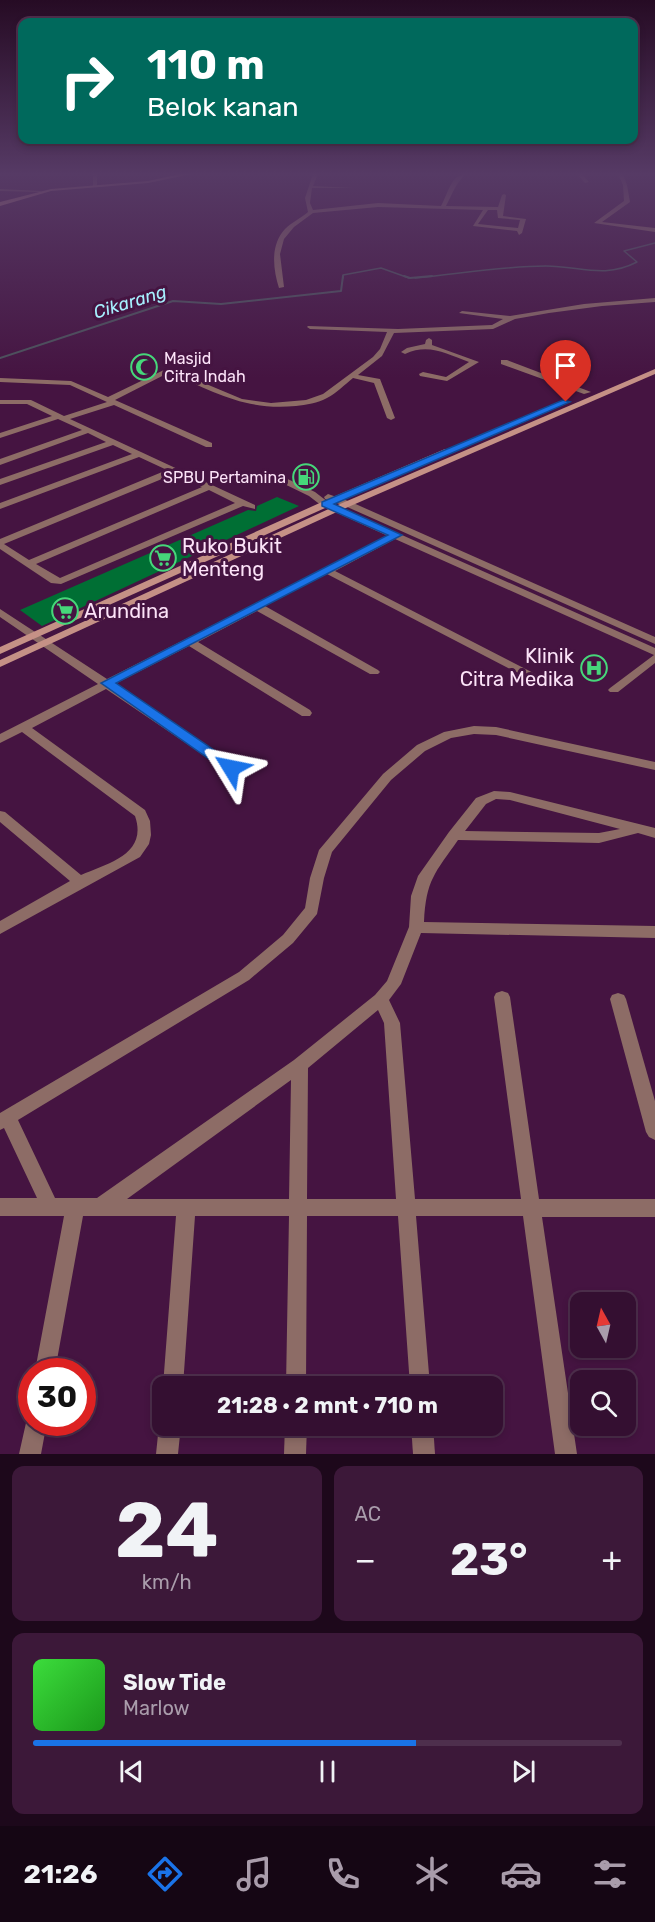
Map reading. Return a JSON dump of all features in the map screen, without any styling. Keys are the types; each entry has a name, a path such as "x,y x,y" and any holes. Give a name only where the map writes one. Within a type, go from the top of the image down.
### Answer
{"street":[{"path":"278,242 276,257 281,287"},
{"path":"462,313 509,318 596,300 655,300"},
{"path":"310,327 429,330 493,327 509,318"},
{"path":"0,436 109,400 153,379 165,370 227,397 264,406 321,398 371,364 385,350 389,333 396,330"},
{"path":"428,346 429,330"},
{"path":"405,352 409,349 428,346 475,362 447,379 423,374"},
{"path":"504,363 587,392"},
{"path":"0,664 336,504 655,364"},
{"path":"0,651 325,504 348,504 655,371"},
{"path":"352,376 377,381 391,418"},
{"path":"0,380 66,381 209,445"},
{"path":"0,402 28,402 247,505 64,580 55,581 0,544"},
{"path":"0,410 28,402"},
{"path":"0,462 90,430"},
{"path":"0,482 114,441"},
{"path":"0,506 140,454"},
{"path":"0,544 175,470"},
{"path":"275,476 396,535 655,652"},
{"path":"28,564 210,487"},
{"path":"312,494 325,504"},
{"path":"348,504 655,641"},
{"path":"0,739 396,535"},
{"path":"328,571 547,684"},
{"path":"257,606 374,672"},
{"path":"0,612 231,768"},
{"path":"189,641 306,713"},
{"path":"614,690 655,658"},
{"path":"0,928 127,858 140,848 143,837 143,818 140,813 22,728"},
{"path":"50,1207 4,1120 244,976 288,939 312,910 317,878 326,850 387,777 421,748 448,735 485,730 655,766"},
{"path":"100,1207 300,1065 381,999 393,984 416,927 418,896 423,880 481,801 494,795 510,796 655,833"},
{"path":"0,815 80,882"},
{"path":"454,835 599,838 638,829"},
{"path":"416,927 655,932"},
{"path":"502,997 566,1454"},
{"path":"381,999 392,1023 419,1376"},
{"path":"618,999 655,1132"},
{"path":"296,1376 300,1065"},
{"path":"0,1207 655,1208"},
{"path":"47,1358 75,1207"},
{"path":"174,1376 186,1207"},
{"path":"30,1454 33,1436"},
{"path":"167,1454 169,1436"},
{"path":"296,1436 296,1454"},
{"path":"423,1436 424,1454"}],"building":[{"name":"Ruko Bukit Menteng","path":"277,497 299,506 42,626 20,610 248,510 256,511 257,506"}],"waterway":[{"name":"Cikarang","path":"415,278 530,266 614,270 637,262 624,251 655,243"},
{"name":"Cikarang","path":"343,276 381,268 409,278"},
{"name":"Cikarang","path":"0,358 173,301 221,304 341,291 343,276"},
{"name":"Cikarang","path":"404,276 410,278 432,276"}],"place":[{"name":"Masjid Citra Indah","path":"144,367"},
{"name":"SPBU Pertamina","path":"306,477"},
{"name":"Ruko Bukit Menteng","path":"163,558"},
{"name":"Arundina","path":"65,611"},
{"name":"Klinik Citra Medika","path":"594,668"}],"route":[{"path":"231,768 107,683 396,535 325,504 566,402"}]}
